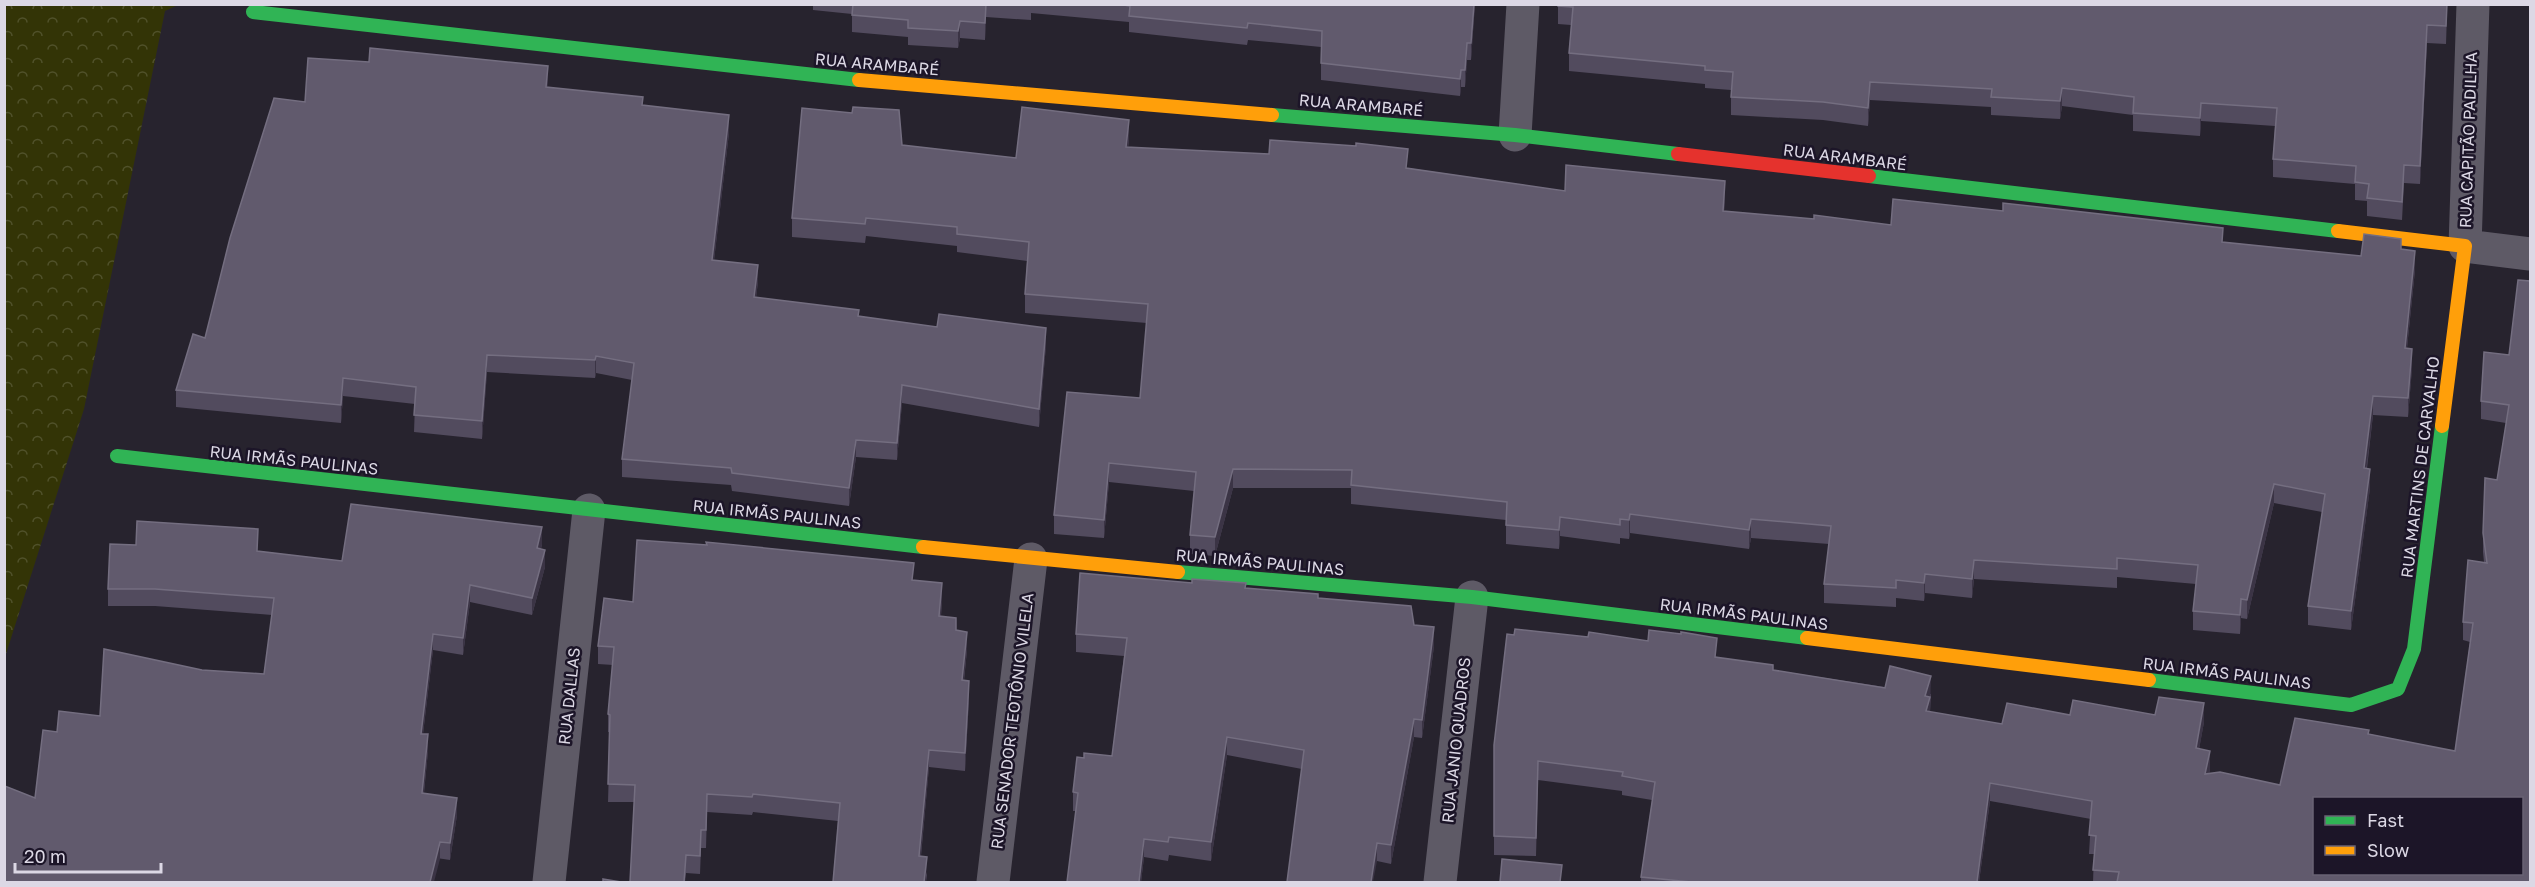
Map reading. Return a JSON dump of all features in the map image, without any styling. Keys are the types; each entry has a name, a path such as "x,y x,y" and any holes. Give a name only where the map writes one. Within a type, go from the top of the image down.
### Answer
{"street":[{"path":"1515,135 1523,4"},
{"name":"RUA CAPITÃO PADILHA","path":"2473,4 2465,246 2530,254"},
{"name":"RUA ARAMBARÉ","path":"253,12 866,81 1515,135 2465,246"},
{"name":"RUA MARTINS DE CARVALHO","path":"2398,689 2414,649 2465,246"},
{"name":"RUA IRMÃS PAULINAS","path":"117,456 1031,559 1472,597 2351,705 2398,689"},
{"name":"RUA DALLAS","path":"549,882 589,510"},
{"name":"RUA SENADOR TEOTÔNIO VILELA","path":"993,882 1031,559"},
{"name":"RUA JANIO QUADROS","path":"1440,882 1472,597"}],"green space":[{"path":"5,4 178,5 165,11 84,409 5,657"}],"building":[{"path":"853,4 986,4 985,23 960,21 958,31 908,28 908,20 852,15"},
{"path":"1117,4 1474,4 1471,43 1467,43 1465,70 1461,70 1460,79 1321,63 1322,31 1248,23 1247,28 1129,16 1130,6"},
{"path":"1558,4 2447,4 2446,26 2427,25 2420,166 2404,165 2402,202 2367,198 2369,184 2355,182 2356,166 2273,159 2277,108 2201,103 2200,118 2133,113 2134,97 2062,88 2060,101 1991,97 1992,89 1870,82 1868,108 1823,102 1731,97 1733,72 1705,70 1705,66 1569,53 1573,7 1558,6"},
{"path":"370,48 548,66 546,87 643,97 642,105 729,115 712,260 758,265 754,297 859,310 858,316 937,327 939,314 1046,328 1039,409 902,385 897,443 856,440 849,488 732,473 731,468 622,459 634,363 596,356 595,360 487,355 482,421 414,415 416,387 343,378 341,405 176,390 193,334 205,338 230,238 274,98 305,102 308,58 369,62"},
{"path":"853,107 899,110 902,145 1016,158 1022,107 1129,120 1126,147 1269,154 1270,140 1356,146 1356,143 1408,149 1406,168 1565,191 1566,165 1725,181 1723,211 1814,219 1814,215 1891,225 1893,199 2003,211 2003,203 2223,228 2222,242 2361,256 2364,234 2401,239 2401,249 2415,251 2405,348 2412,349 2408,398 2373,396 2364,468 2370,469 2351,611 2308,606 2325,494 2274,484 2247,600 2241,599 2240,615 2193,611 2198,565 2117,558 2117,569 1974,560 1972,579 1925,574 1924,583 1896,580 1896,588 1824,584 1831,526 1751,519 1749,530 1630,514 1629,520 1620,519 1620,525 1560,517 1559,530 1506,525 1507,502 1351,485 1352,470 1233,469 1215,537 1190,535 1196,472 1109,463 1104,520 1054,515 1067,392 1140,398 1148,304 1025,294 1029,242 957,234 957,227 866,218 865,224 792,218 802,108 852,113"},
{"path":"2518,280 2530,281 2530,882 2117,882 2119,872 2093,870 2096,836 2089,835 2092,801 1990,783 1977,882 1691,882 1641,877 1655,782 1622,776 1623,772 1538,761 1536,838 1494,836 1494,745 1507,634 1514,635 1515,629 1588,637 1589,632 1648,641 1649,630 1681,634 1681,632 1717,638 1715,657 1773,665 1773,670 1885,688 1890,666 1931,676 1925,696 1930,697 1926,711 2002,724 2007,703 2070,715 2073,700 2155,715 2159,697 2204,703 2196,748 2210,751 2205,774 2220,772 2280,785 2295,718 2369,730 2368,734 2455,751 2473,623 2463,622 2468,560 2487,563 2483,533 2485,478 2497,480 2509,405 2481,401 2484,352 2509,355"},
{"path":"351,504 542,527 537,548 545,550 532,598 470,585 463,638 433,634 421,734 428,734 422,793 457,798 450,843 440,842 430,882 4,882 5,786 35,798 43,730 57,732 59,711 100,716 104,649 202,670 264,674 274,598 155,589 108,589 110,544 136,545 137,521 258,529 257,551 342,561"},
{"path":"637,540 707,545 706,542 914,563 912,580 942,583 939,616 956,618 956,630 967,632 962,680 969,681 965,753 929,750 919,856 927,857 924,882 833,882 840,803 753,794 752,797 707,794 706,830 701,830 700,856 686,855 684,882 630,882 635,785 608,784 610,715 608,714 614,647 598,646 604,598 633,602"},
{"path":"1080,573 1192,583 1192,579 1246,583 1245,588 1318,594 1318,598 1411,606 1414,625 1434,627 1422,720 1414,719 1391,845 1377,843 1371,882 1287,882 1304,750 1227,737 1211,842 1169,837 1168,842 1144,839 1139,882 1067,882 1078,793 1073,792 1077,757 1084,758 1084,753 1112,756 1127,638 1076,634"},
{"path":"1502,859 1562,865 1560,882 1500,882"},
{"path":"603,879 621,882 603,882"}],"traffic: fast":[{"path":"253,12 859,80"},
{"path":"1272,115 1515,135 1678,154"},
{"path":"1869,176 2338,231"},
{"path":"2149,680 2351,705 2398,689 2414,649 2442,426"},
{"path":"117,456 923,547"},
{"path":"1178,572 1472,597 1807,638"}],"traffic: slow":[{"path":"859,80 1272,115"},
{"path":"2338,231 2465,246 2442,426"},
{"path":"923,547 1178,572"},
{"path":"1807,638 2149,680"}],"traffic: jam":[{"path":"1678,154 1869,176"}]}
